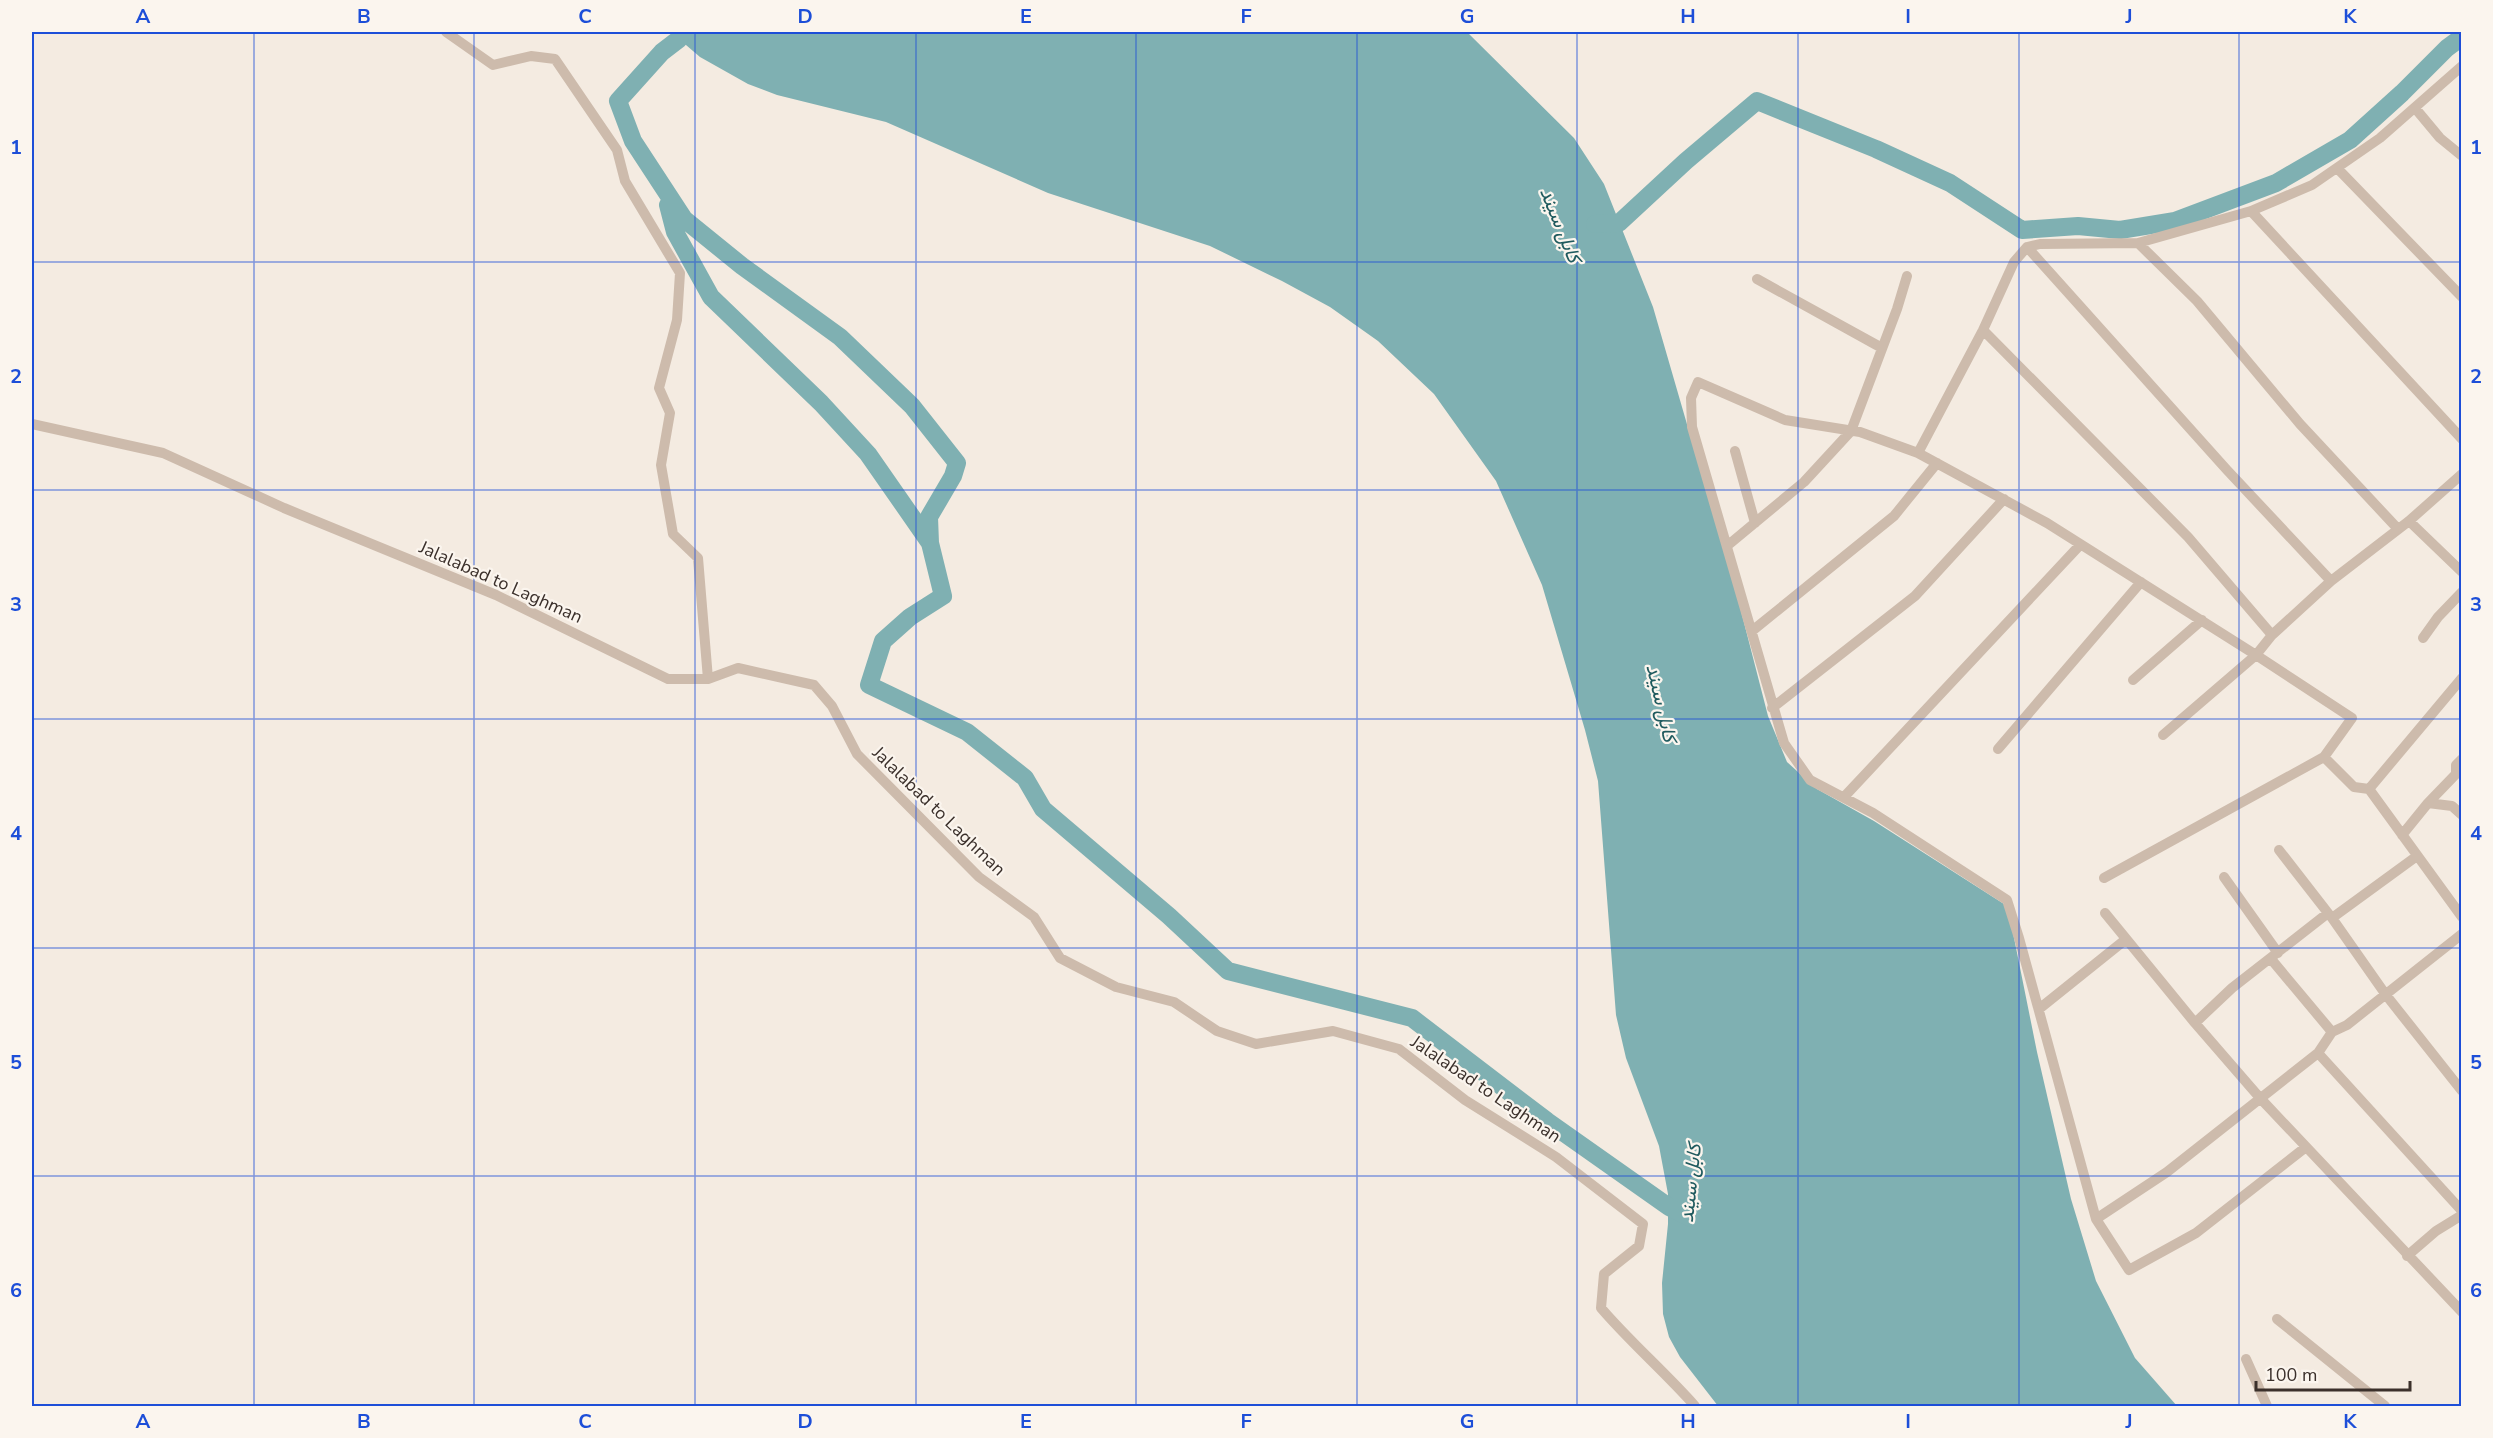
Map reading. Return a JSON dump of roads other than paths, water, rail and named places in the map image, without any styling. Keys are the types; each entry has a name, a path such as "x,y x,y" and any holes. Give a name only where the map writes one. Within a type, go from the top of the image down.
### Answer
{"street":[{"path":"446,32 493,65 531,56 555,59 617,150 625,181 680,273 677,320 659,388 670,413 661,465 673,534 698,558 708,679"},
{"path":"1918,453 1983,330 2014,262 2026,247 2040,244 2139,243 2251,211 2312,184 2337,168 2380,138 2462,66"},
{"path":"2415,108 2440,138 2462,156"},
{"path":"2337,168 2462,297"},
{"path":"2251,211 2462,439"},
{"path":"2139,243 2197,301 2300,424 2398,529"},
{"path":"2026,247 2227,470 2331,581"},
{"path":"1727,546 1804,482 1851,431 1907,276"},
{"path":"1757,279 1882,348"},
{"path":"1983,330 2188,537 2272,635"},
{"path":"2104,878 2324,758 2352,718 2141,582 2004,499 1918,453 1851,431 1785,420 1698,382 1691,399 1692,427 1784,743 1810,780 1873,813 2007,900 2096,1219 2129,1270 2196,1233 2307,1147"},
{"name":"Jalalabad to Laghman","path":"32,424 163,453 284,508 496,595 668,679 708,679 738,668 814,685 832,706 857,754 979,878 1034,917 1060,958 1116,987 1174,1002 1217,1031 1256,1044 1333,1031 1399,1049 1465,1100 1556,1157 1642,1224 1639,1246 1604,1274 1601,1308 1621,1332 1670,1378 1695,1407"},
{"path":"1735,451 1755,523"},
{"path":"1752,631 1894,516 1937,463"},
{"path":"2163,735 2256,655 2272,635 2331,581 2409,521 2462,474"},
{"path":"1772,708 1915,596 2004,499"},
{"path":"2409,521 2462,572"},
{"path":"1844,797 2080,545"},
{"path":"1998,748 2141,582"},
{"path":"2423,638 2438,617 2462,592"},
{"path":"2133,680 2202,620"},
{"path":"2369,789 2462,678"},
{"path":"2324,758 2354,787 2369,789 2462,917"},
{"path":"2403,835 2428,803 2456,774 2456,765 2462,759"},
{"path":"2428,803 2452,806 2462,815"},
{"path":"2279,850 2330,916 2386,995 2462,1091"},
{"path":"2195,1023 2232,988 2417,856"},
{"path":"2224,877 2275,956 2332,1032"},
{"path":"2105,914 2260,1098 2462,1312"},
{"path":"2096,1219 2167,1172 2318,1053 2332,1032 2347,1025 2462,934"},
{"path":"2039,1009 2125,940"},
{"path":"2318,1053 2462,1213 2436,1231 2407,1256"},
{"path":"2277,1318 2385,1407"},
{"path":"2246,1359 2267,1407"}],"water":[{"name":"کابل سيند","path":"674,32 1467,32 1574,138 1604,184 1653,307 1740,607 1768,716 1787,762 1817,789 1874,821 2004,904 2010,918 2037,1052 2071,1199 2096,1281 2135,1358 2177,1406 1718,1406 1680,1357 1669,1337 1663,1314 1662,1283 1668,1224 1668,1194 1659,1146 1626,1058 1616,1015 1598,781 1585,730 1542,585 1496,481 1434,394 1378,341 1330,307 1210,246 1048,193 886,122 777,95 748,84 700,57"}],"waterway":[{"name":"کابل سيند","path":"681,32 679,39 662,52 618,101 633,141 684,219 742,266 840,337 912,406 957,463 953,476 929,517 930,543 943,596 910,617 883,641 869,685 967,732 1025,778 1043,809 1169,916 1228,971 1412,1018 1547,1121 1669,1207 1691,1218"},
{"path":"1595,224 1619,223 1686,161 1757,101 1876,149 1950,183 2022,230 2078,226 2120,230 2175,221 2276,183 2350,140 2447,48 2462,37"},
{"path":"668,205 675,232 711,297 821,403 868,454 930,543"}]}
